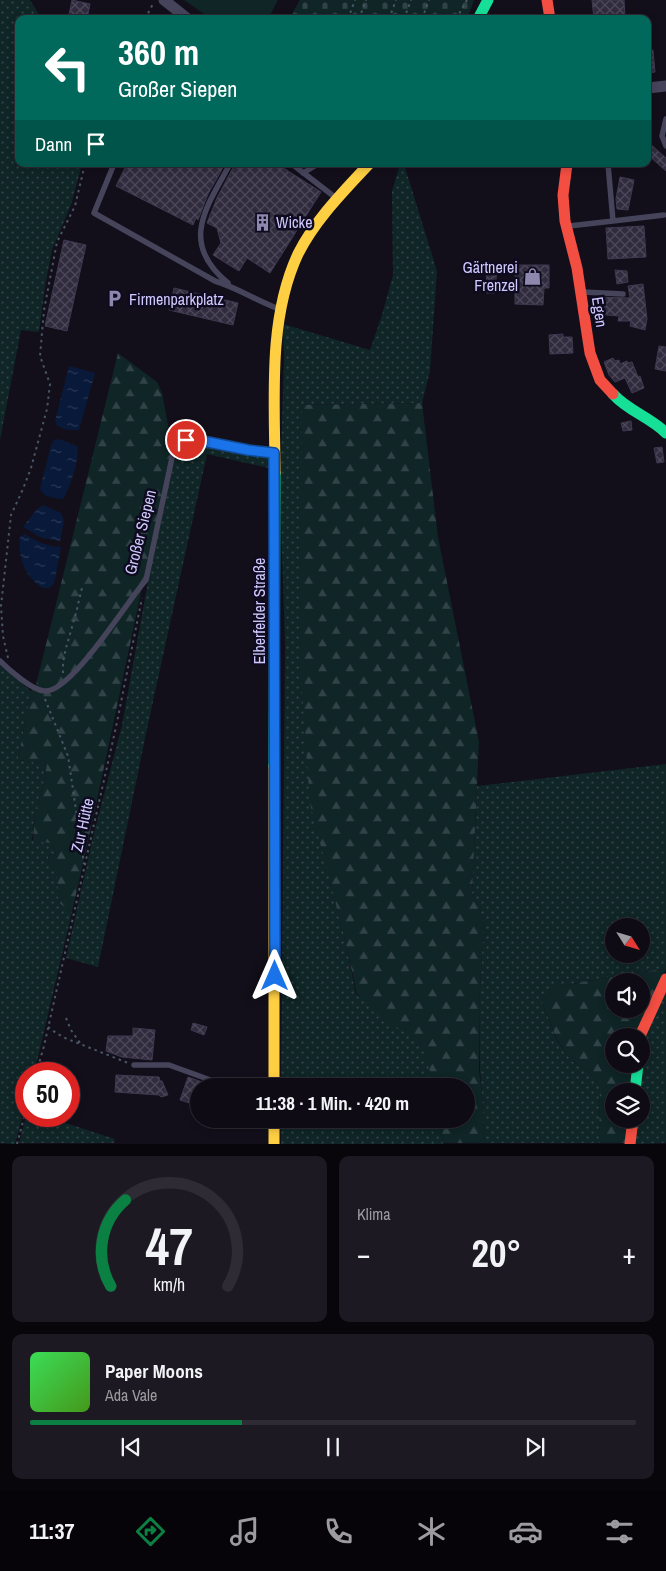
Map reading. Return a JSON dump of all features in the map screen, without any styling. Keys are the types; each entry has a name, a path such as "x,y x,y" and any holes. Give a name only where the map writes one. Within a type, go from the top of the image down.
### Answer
{"main road":[{"path":"480,15 488,0"},
{"path":"547,0 549,15"},
{"name":"Elberfelder Straße","path":"274,1078 275,352 281,310 289,279 299,254 315,227 366,167"},
{"name":"Egen","path":"568,167 563,195 566,226 577,268 590,353 600,380 620,402 656,423 666,433"},
{"path":"644,1028 666,979"},
{"path":"274,1128 274,1144"},
{"path":"630,1144 632,1128"}],"street":[{"path":"164,0 183,15"},
{"path":"651,88 666,86"}],"lane":[{"path":"666,119 662,136 666,146"},
{"path":"113,167 94,213 215,281 232,286"},
{"path":"228,167 205,211 201,226 201,240 204,253 211,266 232,286 265,304 281,310"},
{"path":"298,167 337,199"},
{"path":"303,173 313,167"},
{"path":"608,167 613,221"},
{"path":"566,226 664,215"},
{"path":"580,292 623,294"},
{"name":"Großer Siepen","path":"42,691 55,689 64,682 94,650 146,580 173,453 186,440 274,453"},
{"path":"0,661 33,687 42,691"},
{"path":"134,1065 168,1065 205,1078"}],"path":[{"path":"147,15 155,0"},
{"path":"350,15 356,0"},
{"path":"360,15 366,0"},
{"path":"390,15 396,0"},
{"path":"405,15 411,0"},
{"path":"423,15 429,0"},
{"path":"458,15 467,0"},
{"path":"11,670 3,636 1,606 11,515 31,468 47,409 50,384 40,356 44,310 57,242 75,206 84,167"},
{"name":"Zur Hütte","path":"39,1062 116,727 146,580"},
{"path":"64,682 63,664 66,644 82,588"},
{"path":"42,691 68,756 84,866"},
{"path":"66,1018 71,1030 80,1043"},
{"path":"48,1027 56,1033 108,1056 134,1065"},
{"path":"17,1144 22,1127"}],"green space":[{"path":"0,0 30,0 39,15 15,15 15,167 81,167 71,205 52,250 39,332 21,330 0,440"},
{"path":"184,0 278,0 270,15 205,15"},
{"path":"300,0 474,0 468,15 291,15"},
{"path":"399,167 405,167 437,271 430,371 422,403 302,405 344,935 356,994 424,1045 432,1078 281,1078 285,646 280,486 284,359 283,324 370,350 393,275 392,191"},
{"path":"118,353 157,382 162,393 168,425 177,444 171,454 72,912 59,903 56,865 49,865 48,856 56,854 51,843 33,841 35,811 43,787 47,764 18,760 31,691 36,685"},
{"path":"422,403 438,537 479,742 472,893 484,919 479,1004 479,1071 484,1143 443,1143 440,1128 475,1128 475,1078 432,1078 423,1045 381,1018 357,994 344,935 310,804 300,662 302,405"},
{"path":"188,444 209,444 272,455 273,469 207,454 147,729 98,967 66,958 93,837 122,725 151,565 171,469 175,456"},
{"path":"0,665 31,691 18,760 47,764 43,787 35,811 32,840 51,843 56,854 48,856 49,865 57,864 59,903 72,912 37,1062 15,1062 15,1127 20,1127 15,1144 0,1143"},
{"path":"666,764 666,969 633,973 605,973 605,978 556,987 542,1002 557,1041 572,1061 591,1074 600,1086 599,1143 484,1143 479,1004 484,919 472,893 477,786"},
{"path":"666,969 650,1005 650,973 633,973"},
{"path":"605,978 605,1018 644,1018 640,1028 605,1028 605,1073 632,1073 632,1083 605,1083 605,1128 628,1128 626,1143 599,1143 600,1086 591,1074 571,1060 557,1040 542,1002 556,987"},
{"path":"666,990 666,1143 635,1144 637,1128 650,1128 650,1083 641,1083 641,1073 650,1073 650,1028 647,1028"},
{"path":"23,1127 78,1127 115,1139 114,1143 19,1143"},
{"path":"281,1128 440,1128 443,1144 281,1144"}],"water":[{"path":"69,366 95,373 79,430 68,430 57,426 55,421"},
{"path":"59,439 77,446 78,452 74,473 63,499 47,496 40,489 51,445 54,440"},
{"path":"43,505 61,513 64,521 60,541 42,538 23,527 36,510"},
{"path":"25,534 42,543 61,547 55,580 52,586 48,588 39,586 25,569 21,557 20,537"}],"building":[{"path":"72,0 90,4 88,15 69,15"},
{"path":"592,0 624,0 625,15 594,15"},
{"path":"651,50 653,50 655,72 651,73"},
{"path":"651,145 666,158 666,171 651,158"},
{"path":"126,167 223,167 208,194 198,220 196,218 193,225 116,186"},
{"name":"Wicke","path":"233,167 282,167 321,192 270,273 247,258 239,271 213,255 221,243 217,228 207,223 217,198"},
{"path":"620,177 634,180 628,210 617,209 616,199"},
{"path":"644,226 646,257 608,259 606,228"},
{"path":"64,240 86,245 67,331 45,326"},
{"path":"487,264 497,264 495,293 486,293"},
{"name":"Gärtnerei Frenzel","path":"515,265 549,265 549,288 544,288 543,305 515,304"},
{"path":"615,270 627,271 628,282 617,284"},
{"path":"643,284 647,319 645,330 630,326 631,321 618,321 619,316 594,314 594,297 630,298 628,286"},
{"path":"174,288 238,303 233,325 169,310"},
{"path":"563,334 563,337 572,337 573,353 550,354 549,335"},
{"path":"659,346 666,347 666,371 655,369"},
{"path":"613,358 615,361 619,360 620,364 627,361 628,363 632,362 644,388 632,393 625,378 615,382 609,375 604,362"},
{"path":"631,421 632,430 623,431 621,423"},
{"path":"662,447 664,462 657,463 654,448"},
{"path":"193,1023 207,1027 204,1035 191,1030"},
{"path":"133,1028 155,1030 152,1060 122,1057 106,1051 108,1036 133,1036"},
{"path":"116,1075 159,1077 168,1095 161,1097 159,1095 115,1092"},
{"path":"188,1077 191,1078 190,1103 180,1100"}],"traffic: fast":[{"path":"480,15 488,0"},
{"path":"613,394 625,405 660,427 666,433"},
{"path":"274,766 275,473"},
{"path":"636,1083 637,1073"}],"traffic: slow":[{"path":"275,473 275,362 281,306 288,279 298,254 313,230 330,207 366,167"},
{"path":"274,766 274,1078"},
{"path":"274,1128 274,1144"}],"traffic: jam":[{"path":"547,0 549,15"},
{"path":"567,167 563,195 565,221 577,268 590,353 600,380 613,394"},
{"path":"644,1028 666,979"},
{"path":"630,1144 632,1128"}],"place":[{"name":"Wicke","path":"262,222"},
{"name":"Gärtnerei Frenzel","path":"532,276"},
{"name":"Firmenparkplatz","path":"115,299"}],"route":[{"path":"186,440 274,453 275,976"}]}
